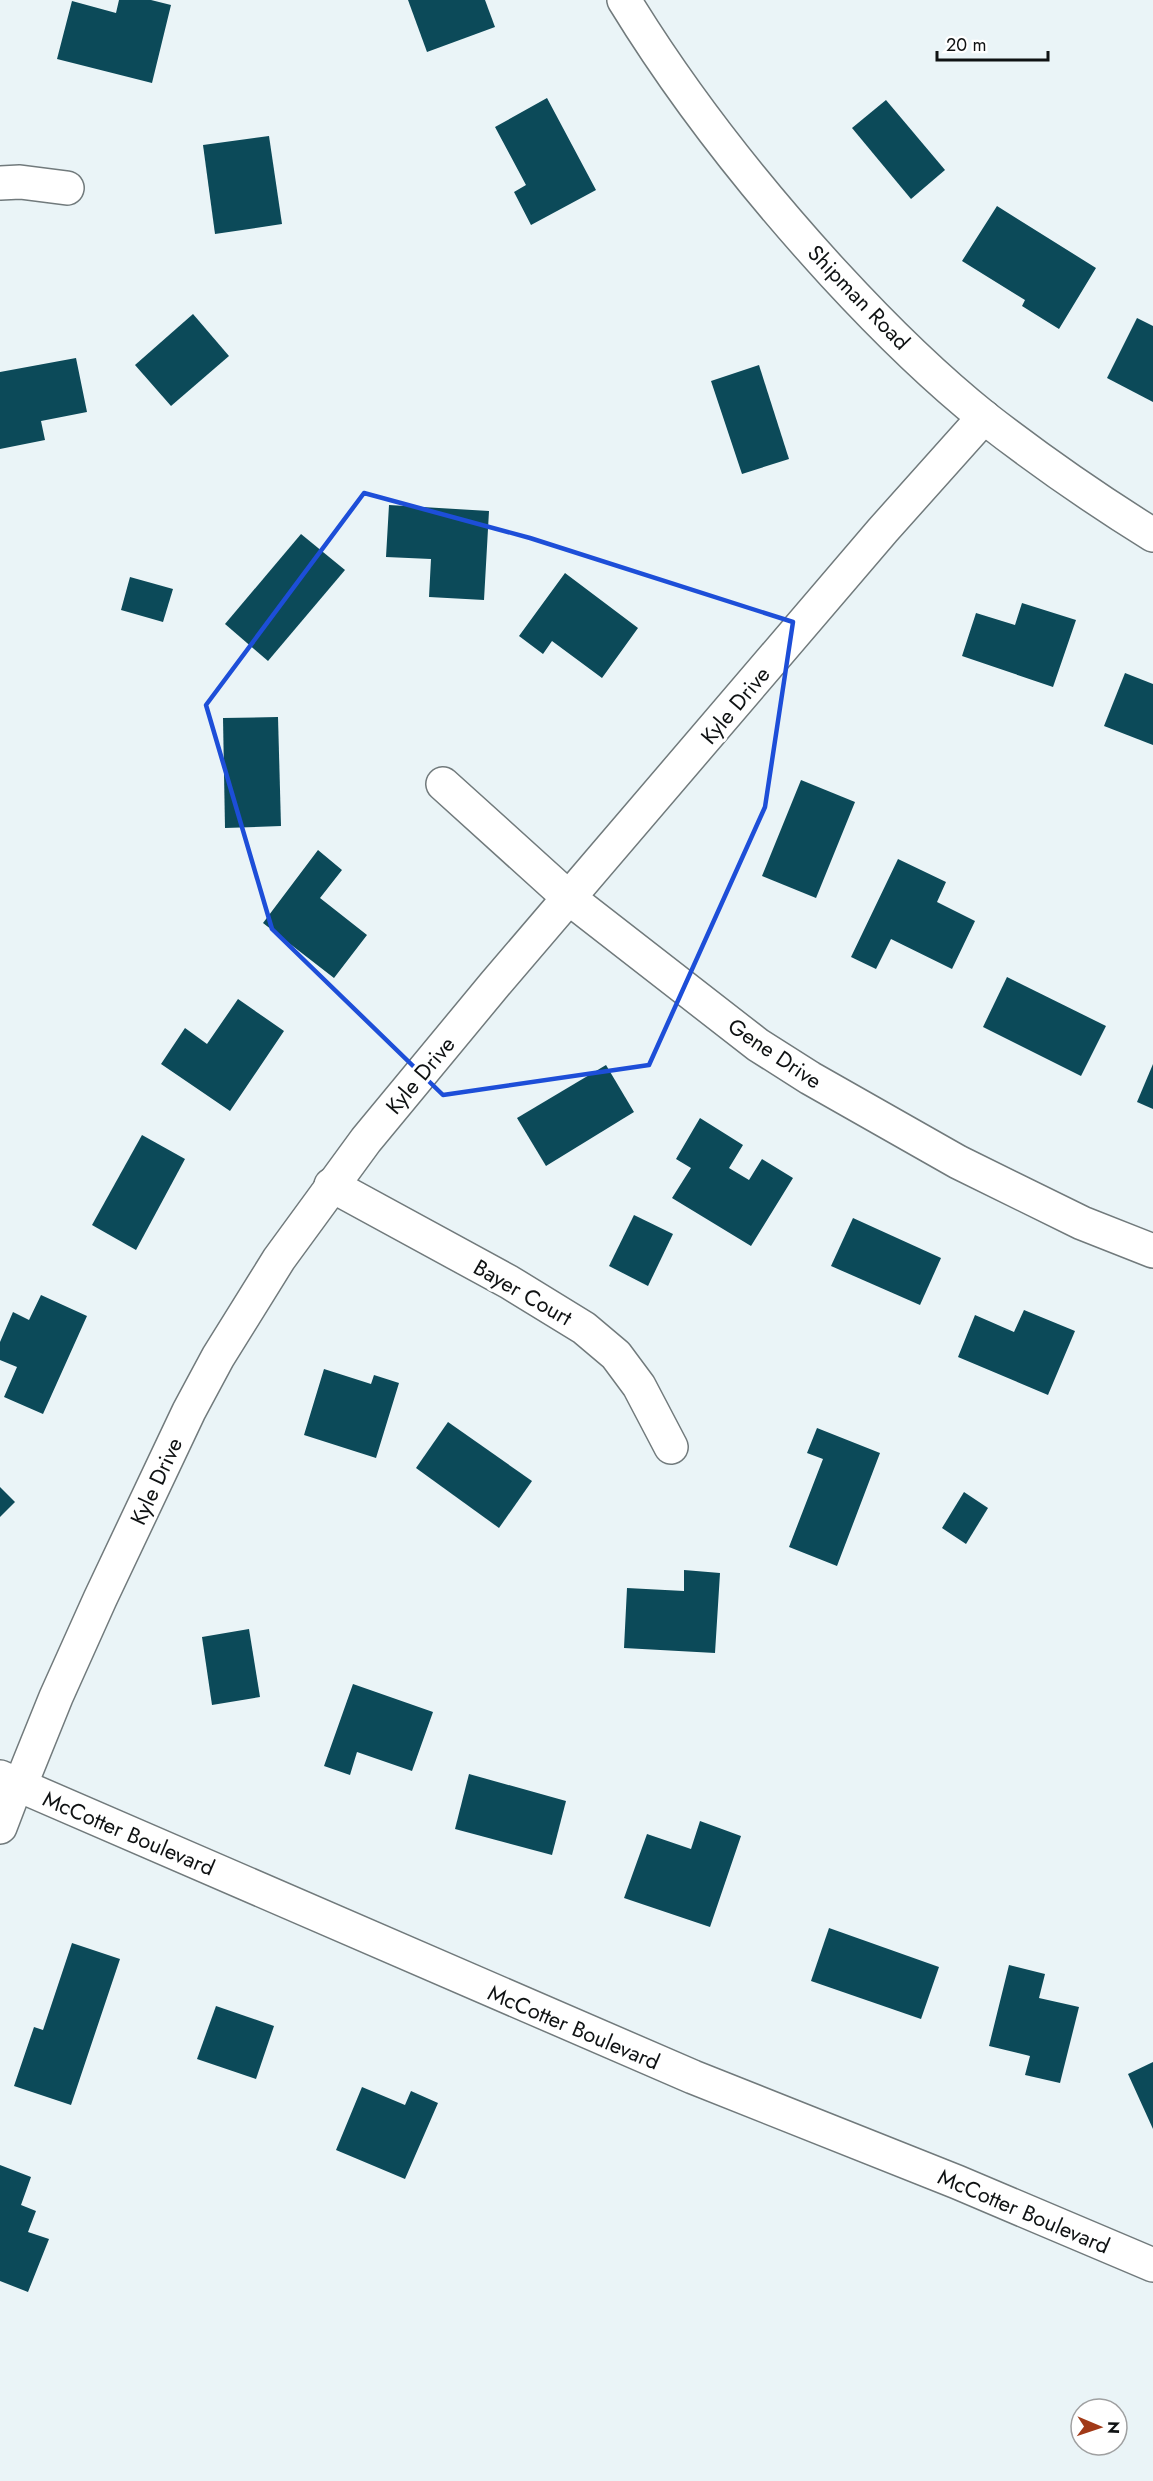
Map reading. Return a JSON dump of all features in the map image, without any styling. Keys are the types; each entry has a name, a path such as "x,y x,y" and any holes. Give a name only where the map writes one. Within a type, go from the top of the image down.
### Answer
{"street":[{"name":"Shipman Road","path":"624,0 706,120 791,227 873,316 984,417 1073,484 1153,535"},
{"path":"0,183 20,182 68,188"},
{"name":"Kyle Drive","path":"0,1827 13,1793 10,1781 56,1697 189,1411 218,1356 260,1288 331,1185 495,984 883,530 984,417"},
{"name":"Gene Drive","path":"443,784 570,898 758,1045 810,1078 958,1162 1082,1223 1153,1251"},
{"name":"Bayer Court","path":"331,1185 509,1282 584,1328 616,1355 639,1386 671,1448"},
{"name":"McCotter Boulevard","path":"10,1781 693,2078 957,2182 1153,2265"}],"highlighted area":[{"path":"364,493 530,538 793,622 765,807 649,1065 443,1095 272,929 206,705"}],"building":[{"path":"119,0 151,0 171,5 152,83 57,59 72,1 116,13"},
{"path":"408,0 485,0 495,27 427,52"},
{"path":"547,98 596,190 531,225 514,192 526,185 495,127"},
{"path":"886,100 945,170 911,199 852,128"},
{"path":"269,136 282,224 215,234 203,145"},
{"path":"997,206 1096,268 1059,329 1022,306 1025,300 962,261"},
{"path":"193,314 229,356 171,406 135,365"},
{"path":"1137,318 1153,326 1153,402 1107,378"},
{"path":"76,358 87,412 41,421 45,440 0,449 0,372"},
{"path":"759,365 789,459 742,474 711,381"},
{"path":"389,505 489,511 484,600 429,597 431,559 386,557"},
{"path":"301,534 345,570 268,661 225,624"},
{"path":"565,573 638,628 602,678 552,641 543,654 519,636"},
{"path":"130,577 173,589 163,622 121,610"},
{"path":"1022,603 1076,620 1053,687 962,656 976,613 1015,625"},
{"path":"1125,673 1153,684 1153,745 1104,726"},
{"path":"278,717 281,826 225,828 223,718"},
{"path":"801,780 855,802 816,898 762,876"},
{"path":"318,850 342,870 320,898 367,935 334,978 263,923"},
{"path":"898,859 946,882 937,902 975,921 952,969 891,939 876,969 851,957"},
{"path":"1007,977 1106,1026 1081,1076 983,1027"},
{"path":"238,999 284,1031 230,1111 161,1064 185,1028 207,1044"},
{"path":"1153,1064 1153,1109 1137,1102"},
{"path":"606,1065 634,1112 546,1166 517,1118"},
{"path":"700,1118 743,1145 729,1168 749,1180 762,1159 793,1178 751,1246 672,1198 691,1168 676,1159"},
{"path":"142,1135 185,1159 136,1250 92,1225"},
{"path":"634,1215 673,1234 648,1286 609,1266"},
{"path":"853,1218 941,1258 920,1305 831,1266"},
{"path":"41,1295 87,1316 43,1414 4,1397 17,1367 0,1360 0,1342 13,1312 29,1320"},
{"path":"1024,1310 1075,1331 1048,1395 958,1357 975,1315 1014,1332"},
{"path":"324,1369 371,1384 374,1375 399,1383 376,1458 304,1435"},
{"path":"448,1422 532,1481 499,1528 416,1468"},
{"path":"817,1428 880,1453 837,1566 789,1547 823,1459 807,1453"},
{"path":"0,1487 15,1502 0,1517"},
{"path":"964,1492 988,1508 966,1544 942,1528"},
{"path":"684,1570 720,1573 715,1653 624,1648 627,1588 684,1591"},
{"path":"249,1629 260,1697 212,1705 202,1637"},
{"path":"353,1684 433,1712 412,1771 357,1752 350,1775 324,1766"},
{"path":"469,1774 566,1801 552,1855 455,1829"},
{"path":"700,1821 741,1836 710,1927 624,1898 647,1834 691,1849"},
{"path":"829,1928 939,1967 921,2019 811,1981"},
{"path":"72,1943 120,1959 71,2105 14,2086 34,2027 43,2030"},
{"path":"1009,1965 1045,1974 1039,1998 1079,2007 1060,2083 1025,2075 1030,2056 989,2046"},
{"path":"216,2006 274,2026 256,2079 197,2059"},
{"path":"1153,2062 1153,2129 1128,2074"},
{"path":"362,2087 405,2105 411,2091 438,2103 405,2179 336,2150"},
{"path":"0,2165 31,2177 21,2205 36,2211 28,2232 49,2239 28,2292 0,2281"}]}
